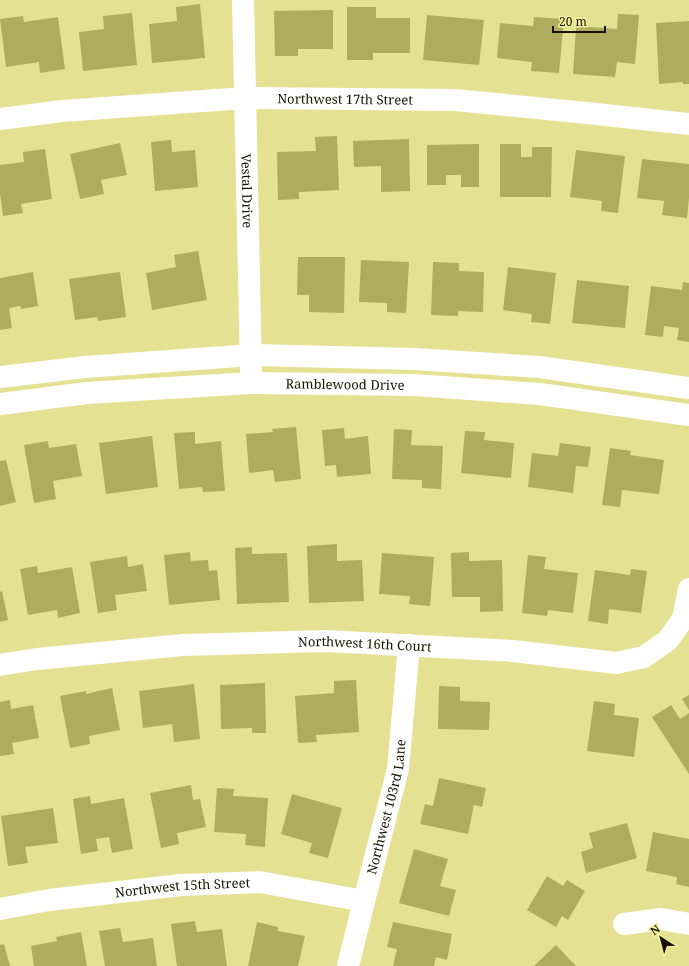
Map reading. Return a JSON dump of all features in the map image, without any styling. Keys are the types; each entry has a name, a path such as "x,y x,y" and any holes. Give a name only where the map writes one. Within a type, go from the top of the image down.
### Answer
{"street":[{"name":"Vestal Drive","path":"243,0 252,355 251,383"},
{"name":"Northwest 17th Street","path":"0,119 62,111 245,98 455,100 689,124"},
{"name":"Ramblewood Drive","path":"0,377 85,367 252,355 414,359 539,366 689,388"},
{"name":"Ramblewood Drive","path":"0,404 87,393 251,383 414,385 532,393 689,415"},
{"name":"Northwest 16th Court","path":"0,665 37,659 183,644 326,641 514,651 616,663 644,657 668,640 683,619 689,589"},
{"name":"Northwest 103rd Lane","path":"348,966 398,769 409,645"},
{"name":"Northwest 15th Street","path":"0,909 49,900 173,886 260,882 364,901"},
{"path":"624,924 661,919 689,924"}],"building":[{"path":"200,4 205,58 152,63 149,24 177,21 176,7"},
{"path":"347,7 376,7 376,18 410,18 410,53 373,53 373,60 347,60"},
{"path":"333,10 333,49 298,49 298,56 275,56 274,11"},
{"path":"132,13 137,65 83,71 79,32 104,29 103,16"},
{"path":"618,14 639,15 635,64 617,62 615,77 573,74 576,26 617,29"},
{"path":"427,15 484,20 479,65 423,60"},
{"path":"23,16 24,22 58,17 65,69 40,73 39,62 6,67 0,19"},
{"path":"534,17 564,19 559,73 531,71 532,62 497,58 500,23 533,26"},
{"path":"689,21 689,84 683,84 683,82 659,84 656,23"},
{"path":"337,136 339,190 299,192 299,199 278,200 277,152 316,151 315,137"},
{"path":"409,139 410,191 381,192 381,166 354,167 353,141"},
{"path":"171,140 172,152 195,150 198,187 155,191 151,142"},
{"path":"120,143 127,175 101,180 104,194 80,199 70,154"},
{"path":"479,144 479,187 461,187 461,175 446,175 446,185 427,185 427,145"},
{"path":"500,144 521,144 521,157 532,157 532,147 552,147 551,197 500,197"},
{"path":"45,149 52,199 21,204 23,213 3,216 0,194 0,165 24,162 23,152"},
{"path":"576,150 625,156 618,213 601,211 602,201 570,197"},
{"path":"642,159 689,164 689,198 687,218 662,215 664,201 637,198"},
{"path":"198,251 207,300 152,310 146,273 176,267 174,255"},
{"path":"298,257 345,257 344,313 309,312 309,295 297,295"},
{"path":"361,260 409,262 406,313 387,312 387,303 359,302"},
{"path":"433,262 459,263 459,271 484,272 483,312 458,311 458,316 431,315"},
{"path":"508,267 556,273 550,324 531,322 532,314 503,310"},
{"path":"33,272 38,306 21,309 20,306 9,308 12,328 0,330 0,278"},
{"path":"120,272 126,317 98,321 97,317 75,320 69,279"},
{"path":"577,280 629,286 625,328 572,323"},
{"path":"683,282 689,283 689,342 677,340 679,328 664,326 663,337 645,335 651,286 682,290"},
{"path":"296,427 301,479 275,482 273,470 249,473 246,434 273,432 272,429"},
{"path":"344,428 345,439 368,436 371,474 337,477 336,465 325,466 322,430"},
{"path":"394,429 412,430 411,445 443,446 441,489 422,488 422,480 392,479"},
{"path":"465,431 485,432 484,440 514,443 511,478 461,473"},
{"path":"195,432 195,444 221,441 225,491 203,492 202,487 179,489 174,433"},
{"path":"152,436 158,487 106,494 99,443"},
{"path":"48,441 49,448 76,444 82,476 53,481 56,499 34,503 24,445"},
{"path":"560,443 591,447 588,467 576,466 573,493 528,487 532,453 558,456"},
{"path":"610,448 631,451 630,455 664,460 659,494 622,490 620,507 602,505"},
{"path":"6,460 16,502 0,506 0,461"},
{"path":"337,544 337,561 362,560 364,601 309,603 307,546"},
{"path":"252,547 252,554 287,553 289,602 237,604 235,548"},
{"path":"190,552 191,561 208,560 209,571 217,570 220,600 169,605 164,555"},
{"path":"469,552 469,561 502,560 503,611 480,612 480,597 452,597 451,553"},
{"path":"382,553 434,557 430,606 409,604 410,596 379,594"},
{"path":"528,555 546,557 544,569 578,573 573,613 548,610 547,616 522,613"},
{"path":"127,556 128,567 143,564 147,591 115,595 117,610 98,613 90,562"},
{"path":"37,566 38,573 72,567 80,613 58,618 57,610 28,615 20,569"},
{"path":"631,569 647,571 641,613 609,609 608,624 588,621 595,570 630,575"},
{"path":"2,591 8,620 0,622 0,592"},
{"path":"356,680 359,732 316,735 317,742 298,743 295,696 334,693 334,681"},
{"path":"265,683 266,733 252,733 252,728 221,729 220,685"},
{"path":"194,684 200,739 174,742 172,724 143,728 139,691"},
{"path":"439,686 460,687 460,701 490,702 489,730 438,729"},
{"path":"112,688 120,730 89,736 90,744 70,748 60,696 86,691 86,694"},
{"path":"689,695 689,710 682,699"},
{"path":"10,700 11,709 33,705 39,738 12,743 14,754 0,756 0,702"},
{"path":"594,701 615,704 614,715 639,718 634,757 587,751"},
{"path":"671,705 680,719 689,713 689,774 652,717"},
{"path":"439,778 486,788 482,807 474,805 468,834 420,824 425,804 433,806"},
{"path":"191,785 193,800 200,799 206,827 177,833 179,844 161,848 150,793"},
{"path":"217,788 234,789 233,796 268,798 265,847 245,845 246,834 214,832"},
{"path":"292,794 342,808 328,858 309,853 312,843 281,834"},
{"path":"90,796 91,804 124,798 133,849 112,853 109,837 96,839 98,851 81,854 73,799"},
{"path":"53,808 58,843 25,847 28,863 8,866 1,816"},
{"path":"627,823 637,858 586,873 581,852 593,848 589,833"},
{"path":"653,832 689,839 689,887 676,884 677,877 646,871"},
{"path":"414,849 448,859 440,886 456,890 449,916 399,903"},
{"path":"547,876 563,886 567,880 585,891 568,920 562,916 556,927 527,910"},
{"path":"195,921 197,932 222,929 227,966 177,966 171,924"},
{"path":"257,922 278,927 278,931 305,936 298,966 248,966"},
{"path":"393,922 452,934 447,960 436,957 434,966 393,966 397,949 387,947"},
{"path":"120,928 123,942 153,938 157,966 105,966 99,931"},
{"path":"81,932 87,966 34,966 31,946 57,941 56,937"},
{"path":"4,944 10,966 0,966 0,945"},
{"path":"556,945 576,966 534,966"}]}
